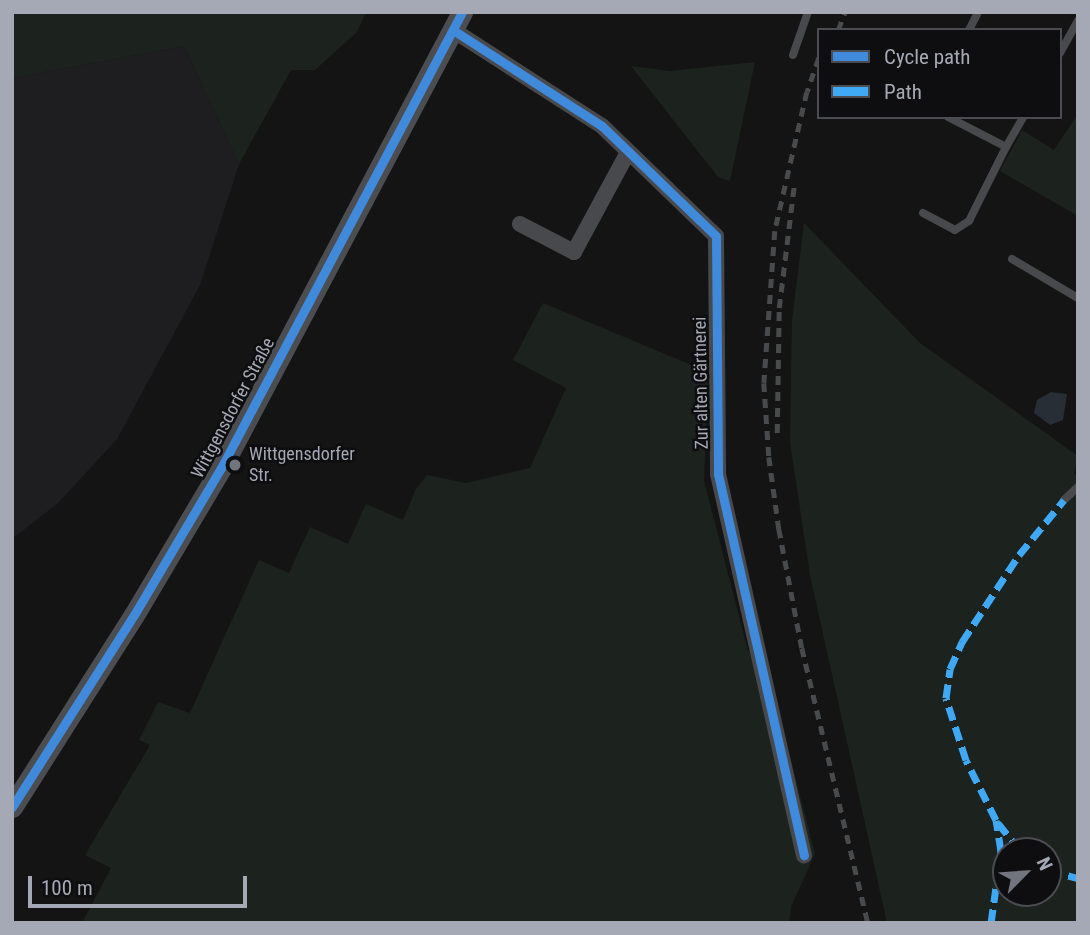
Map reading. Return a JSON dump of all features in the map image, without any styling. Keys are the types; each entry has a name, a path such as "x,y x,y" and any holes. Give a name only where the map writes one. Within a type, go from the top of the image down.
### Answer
{"street":[{"name":"Zur alten Gärtnerei","path":"457,21 602,126 716,236 718,474 804,855"},
{"name":"Wittgensdorfer Straße","path":"12,807 134,615 221,468 457,21"},
{"path":"520,223 574,252 628,152"}],"lane":[{"path":"793,55 807,12"},
{"path":"969,28 978,12"},
{"path":"1062,49 1078,21"},
{"path":"952,119 1006,147"},
{"path":"923,213 955,230 969,221 1022,119"},
{"path":"1012,260 1078,298"},
{"path":"1064,500 1078,487"}],"shaded area":[{"path":"12,12 366,12 357,32 315,70 291,70 239,164 184,46 12,78"},
{"path":"184,46 239,164 200,285 117,439 58,503 12,539 12,78"},
{"path":"755,62 730,181 718,177 631,66 670,71"},
{"path":"1078,114 1078,216 1000,171 1022,130 1054,150"},
{"path":"804,223 920,343 1078,456 1074,474 1078,476 1078,923 887,923 810,575 790,442 792,321"},
{"path":"543,303 708,372 704,481 748,651 762,646 815,854 791,907 789,923 82,923 111,868 85,855 150,745 139,740 158,702 190,713 259,560 289,573 310,527 348,544 366,504 403,520 416,489 427,475 466,483 530,468 566,388 513,360"},
{"path":"1051,392 1067,394 1063,420 1050,425 1034,413 1037,400"}],"railway":[{"path":"839,28 845,12"},
{"path":"817,64 807,92 775,231 764,383 769,457 779,529 802,648 868,923"},
{"path":"777,433 779,308 794,186"}],"marked path":[{"path":"991,923 1001,851 996,820 966,760 946,698 950,669 962,642 1019,555 1064,500"},
{"path":"998,823 1010,837"},
{"path":"1062,874 1078,878"}],"cycle path":[{"path":"12,807 134,615 221,468 462,12"},
{"path":"453,30 602,126 716,236 718,474 804,855"}],"place":[{"name":"Wittgensdorfer Str.","path":"235,465"}]}
